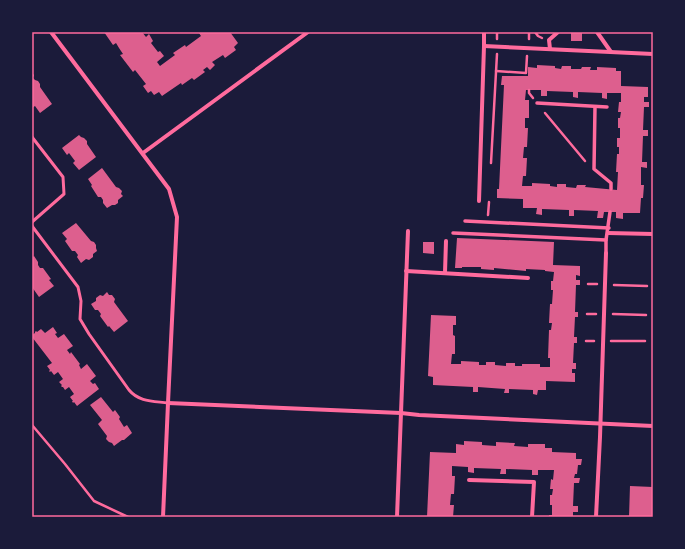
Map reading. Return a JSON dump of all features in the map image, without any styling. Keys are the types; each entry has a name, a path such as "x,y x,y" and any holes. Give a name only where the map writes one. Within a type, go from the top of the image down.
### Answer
{"street":[{"path":"51,32 169,189 177,217 163,517"},
{"path":"143,154 308,32"},
{"path":"479,202 484,32"},
{"path":"550,49 549,40 558,32"},
{"path":"597,32 611,52"},
{"path":"484,46 653,54"},
{"path":"537,103 607,107"},
{"path":"595,106 594,169 611,183 611,190"},
{"path":"596,517 606,240 609,228 610,212"},
{"path":"465,222 609,228"},
{"path":"396,517 408,231"},
{"path":"453,233 606,240"},
{"path":"608,233 653,234"},
{"path":"445,273 446,241"},
{"path":"406,271 528,278"},
{"path":"168,403 653,426"},
{"path":"469,480 534,482 532,517"}],"lane":[{"path":"32,137 63,178 64,194 32,222"},
{"path":"32,226 78,287 81,301 80,319 129,390 133,395 143,400 168,403"}],"path":[{"path":"490,166 497,32"},
{"path":"496,71 527,73 529,32"},
{"path":"529,90 529,93 537,103 590,167 594,169"},
{"path":"488,222 489,195"},
{"path":"588,284 647,286"},
{"path":"587,314 646,315"},
{"path":"586,341 645,342"},
{"path":"32,425 94,501 128,517"}],"building":[{"path":"104,32 142,32 146,37 149,34 153,41 151,43 158,52 160,51 164,56 157,62 160,66 175,55 173,53 185,45 186,47 201,36 199,33 201,32 230,32 238,43 234,47 236,50 225,58 223,55 212,62 215,65 210,70 207,67 203,70 205,72 194,80 192,78 182,85 181,83 162,96 159,92 154,95 151,91 148,93 143,86 146,84 135,70 133,72 120,55 123,54 116,43 113,45"},
{"path":"571,32 582,32 582,41 571,41"},
{"path":"537,65 555,66 555,68 561,69 562,66 571,66 571,69 591,67 590,70 597,70 597,67 616,68 616,71 621,71 621,86 648,87 648,97 644,97 644,102 649,102 649,107 644,107 643,130 648,130 648,136 643,136 642,162 647,162 647,168 641,167 641,185 644,185 640,213 623,213 623,219 616,218 616,212 604,212 603,218 597,218 598,211 574,210 574,216 569,216 569,210 542,209 542,215 536,214 537,208 523,208 523,199 497,198 497,189 499,189 504,85 501,85 502,76 528,76 528,67 537,68","holes":["526,90 541,90 541,96 547,96 547,91 573,92 573,97 578,98 578,92 602,93 602,98 607,99 607,93 621,93 621,102 619,102 618,112 621,112 620,118 618,118 620,138 617,138 617,147 619,147 616,172 618,172 617,190 585,187 586,185 577,185 576,188 566,187 566,184 557,184 557,187 550,186 550,184 532,183 532,186 522,186 523,176 526,176 527,158 523,158 524,147 527,147 528,128 525,128 525,118 529,118 529,100 525,100"]},
{"path":"32,73 34,75 33,78 38,81 40,87 52,104 40,113 35,106 32,108"},
{"path":"79,135 87,141 87,144 96,157 79,170 73,163 75,161 69,153 67,155 62,148"},
{"path":"102,168 116,187 122,191 121,194 123,196 118,200 118,203 107,208 101,197 98,197 88,179"},
{"path":"76,223 91,241 94,242 97,251 89,260 86,259 81,263 77,257 78,255 75,251 72,251 65,241 67,239 62,233"},
{"path":"457,238 554,242 553,265 580,266 580,276 576,275 576,280 580,280 580,285 576,285 575,312 578,312 578,317 575,317 574,337 577,337 577,343 574,343 573,363 576,363 576,369 572,369 572,373 575,373 575,382 546,381 546,390 538,390 537,395 533,394 533,390 509,389 509,393 504,393 505,389 478,387 478,392 473,392 473,387 433,385 433,377 428,376 431,315 456,316 456,325 453,325 453,335 455,336 455,354 452,354 451,364 461,364 461,361 479,362 479,365 486,365 486,362 495,362 495,365 506,366 506,363 515,363 515,366 522,366 522,364 540,364 540,367 550,367 550,358 548,358 549,330 551,330 552,323 549,323 550,304 552,304 553,290 551,290 551,281 553,281 554,272 526,269 526,271 494,268 494,270 481,269 481,267 455,268"},
{"path":"423,242 434,242 434,254 423,253"},
{"path":"34,256 40,268 43,268 54,286 39,297 32,287 32,258"},
{"path":"107,292 115,299 114,302 128,321 114,332 109,326 108,327 100,316 101,314 98,310 95,310 91,304 96,301 96,298 100,295 103,296"},
{"path":"53,327 58,338 64,334 73,346 67,350 70,354 71,352 80,364 81,369 87,364 96,376 90,381 93,384 95,383 99,389 77,406 74,402 73,403 70,397 74,394 69,387 65,390 61,386 62,385 59,382 63,379 58,372 54,375 51,371 49,371 50,370 47,366 52,363 32,337 36,331 37,332 41,329 45,333"},
{"path":"101,397 113,412 115,410 124,427 127,425 132,433 114,446 106,439 107,436 98,424 102,420 90,405"},
{"path":"464,441 482,442 482,445 496,446 496,442 515,443 514,446 528,447 528,444 545,444 545,448 552,448 552,452 576,453 576,459 582,459 581,465 578,465 577,474 575,474 574,478 580,478 579,483 574,483 573,506 578,506 578,512 573,512 573,517 549,517 549,515 552,515 550,495 552,495 553,489 550,489 554,470 538,470 538,475 532,475 532,470 506,469 506,474 500,474 501,469 474,468 474,473 468,472 468,467 452,466 452,476 455,476 454,494 451,494 450,505 454,505 453,517 427,517 430,452 456,453 456,444 464,445"},
{"path":"630,486 653,487 652,517 629,517"}]}
